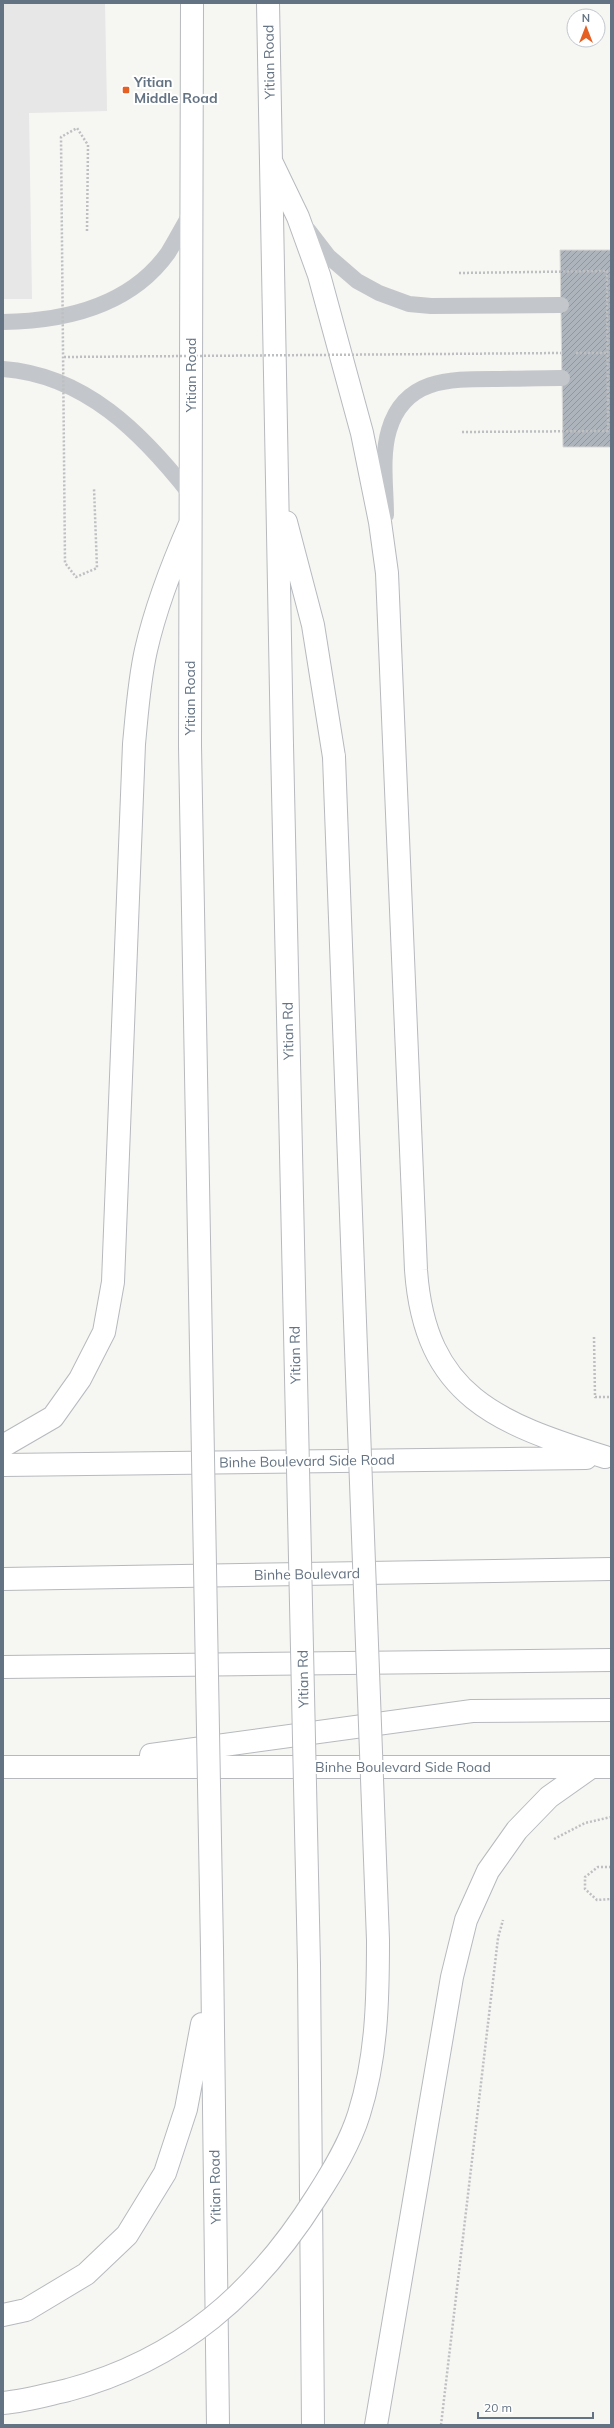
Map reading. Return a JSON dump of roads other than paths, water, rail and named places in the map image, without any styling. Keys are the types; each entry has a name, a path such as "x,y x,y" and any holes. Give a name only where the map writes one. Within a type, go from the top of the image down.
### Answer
{"main road":[{"name":"Yitian Road","path":"192,3 190,746 212,1949 218,2425"},
{"name":"Yitian Road","path":"268,3 282,745"},
{"path":"271,161 298,217 312,252 362,433 380,522 387,573 416,1270 422,1315 442,1362 469,1396 489,1411 532,1432 608,1457"},
{"path":"3,2403 22,2402 92,2383 153,2358 212,2320 256,2280 296,2230 337,2164 359,2115 373,2054 378,1993 378,1940 334,757 313,625 277,492"},
{"path":"3,1446 52,1417 80,1379 104,1332 113,1282 134,744 146,652 157,610 190,524"},
{"name":"Yitian Rd","path":"282,745 309,1965 313,2425"},
{"name":"Binhe Boulevard Side Road","path":"3,1465 608,1457"},
{"name":"Binhe Boulevard","path":"3,1579 611,1569"},
{"path":"3,1667 611,1660"},
{"path":"70,1766 472,1711 611,1710"},
{"name":"Binhe Boulevard Side Road","path":"3,1767 601,1767"},
{"path":"376,2425 452,1977 466,1920 488,1871 517,1830 549,1797 601,1767"},
{"path":"3,2315 26,2310 86,2274 127,2235 164,2173 186,2109 196,2062 212,1949"}],"lane":[{"path":"3,322 54,318 95,308 125,294 148,275 168,253 192,212"},
{"path":"298,217 328,256 341,269 357,281 392,298 409,304 431,306 561,305"},
{"path":"3,369 44,377 69,386 107,408 132,429 163,460 190,494"},
{"path":"387,573 385,449 388,431 402,403 414,393 426,386 454,379 562,378"}],"place":[{"name":"Yitian Middle Road","path":"126,90"}]}
